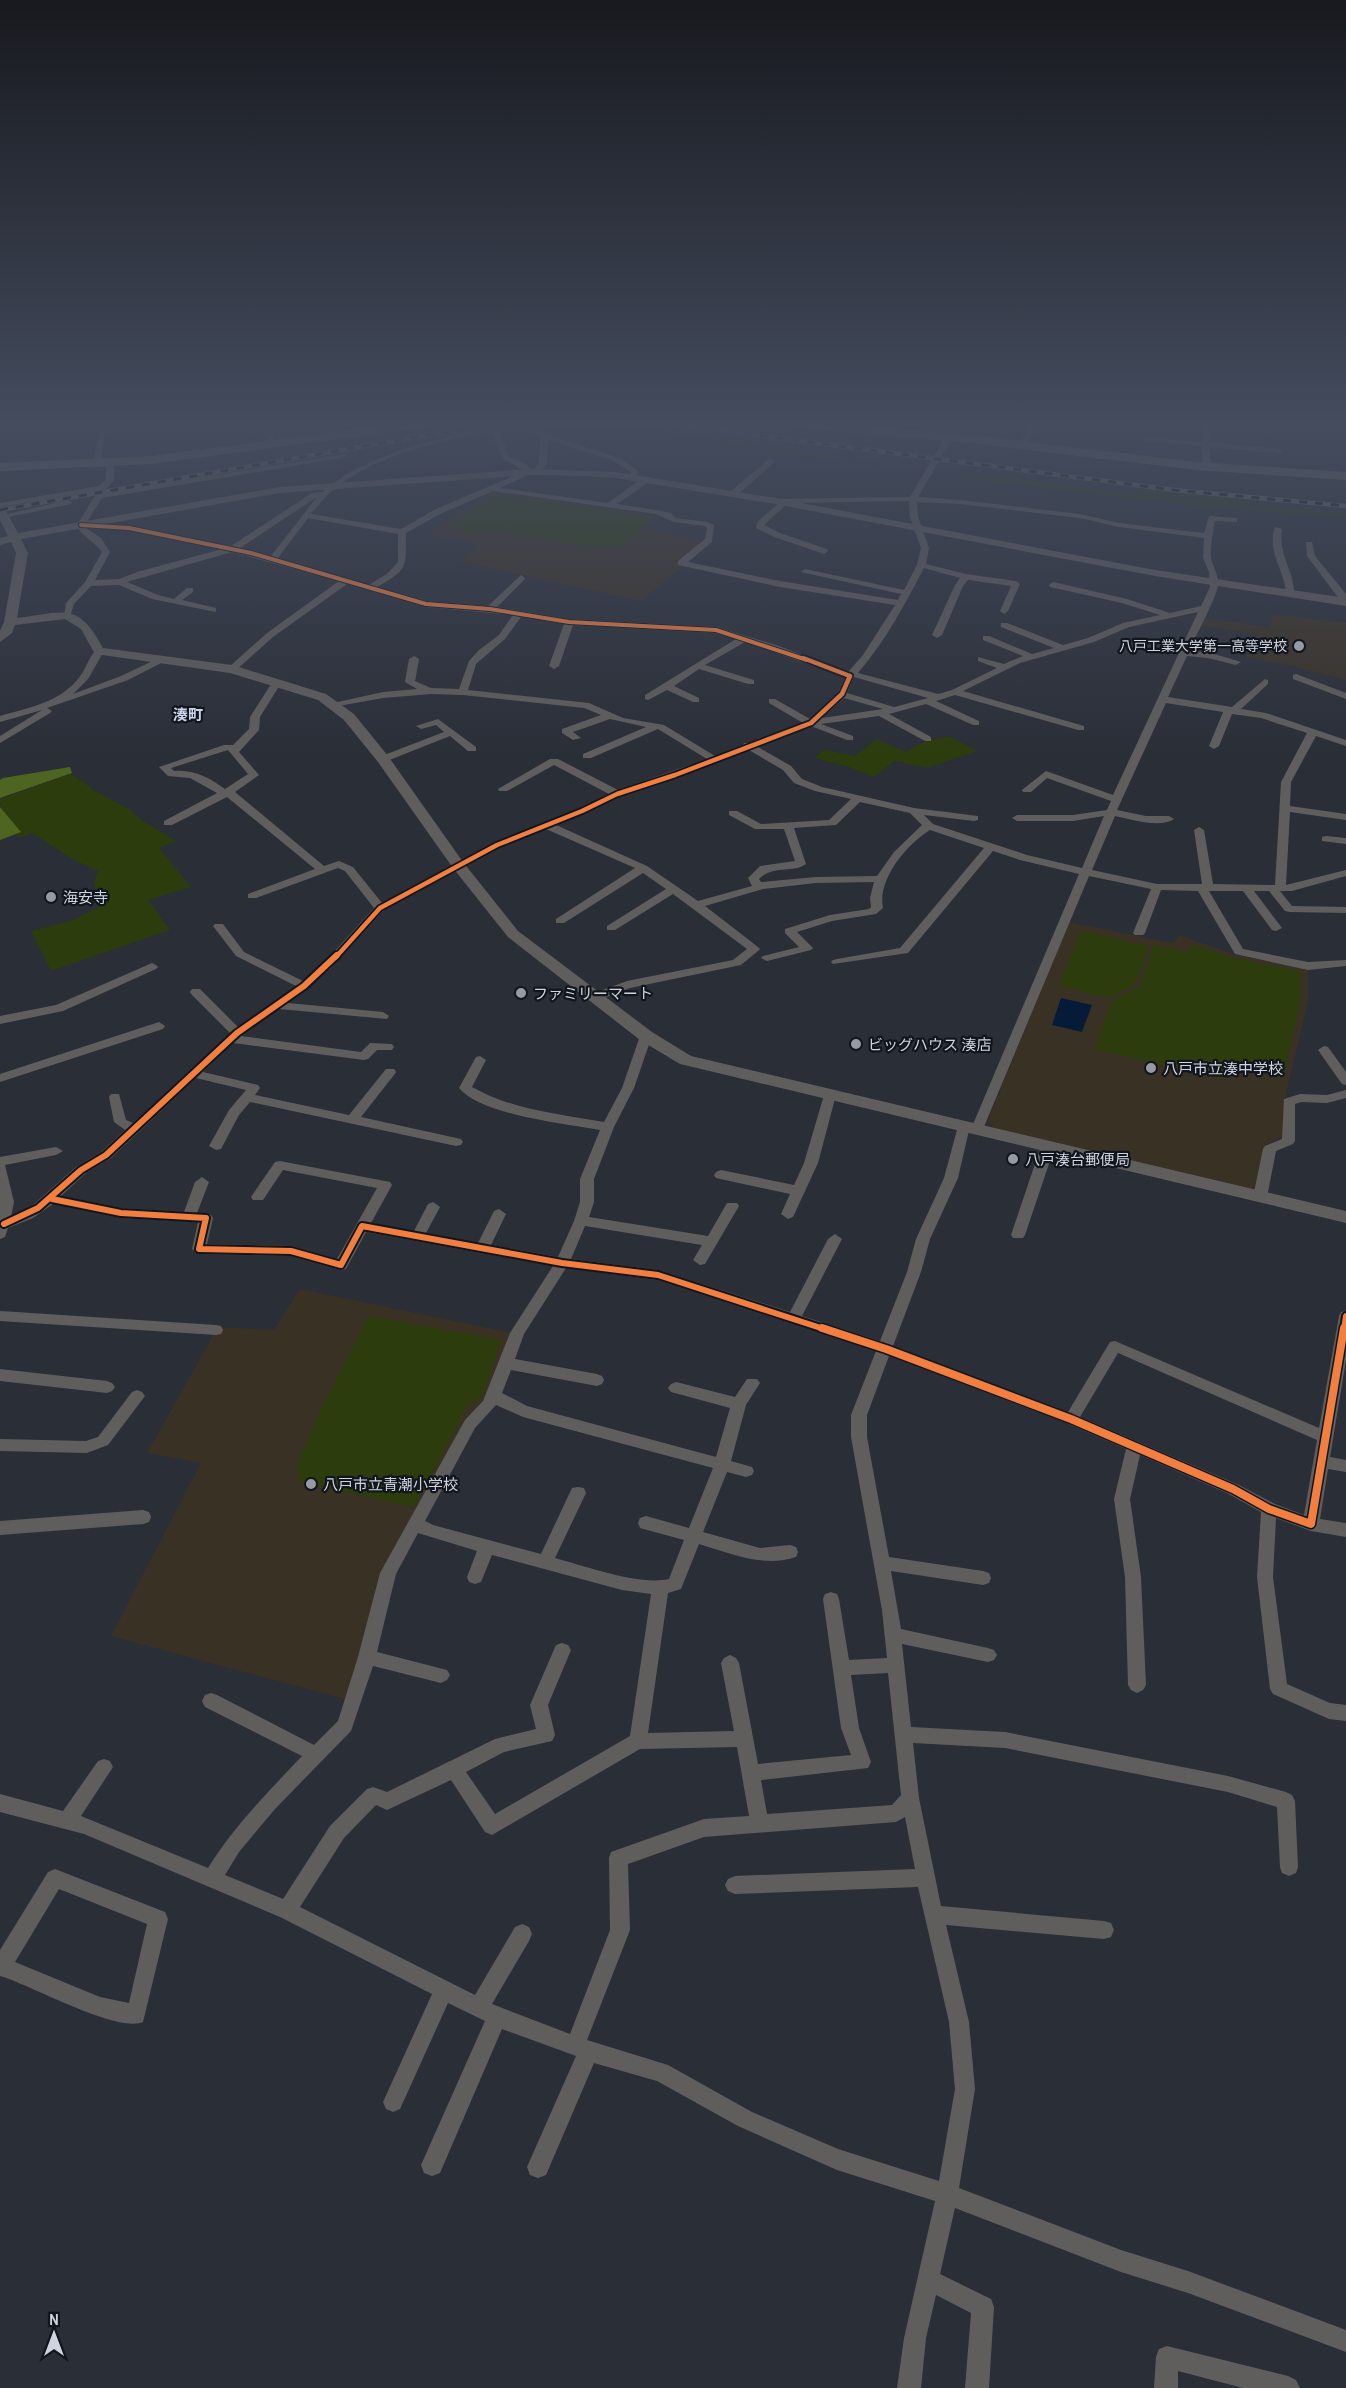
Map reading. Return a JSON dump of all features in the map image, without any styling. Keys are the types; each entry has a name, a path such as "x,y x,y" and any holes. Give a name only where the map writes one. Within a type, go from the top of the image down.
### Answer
{"street":[{"path":"0,540 29,534"},
{"path":"67,615 70,603 89,583 106,552 98,540 89,534"},
{"path":"161,534 273,559 426,604 490,609 569,622 706,629 745,638 851,675 938,697"},
{"path":"89,583 120,582 233,549 255,534"},
{"path":"273,559 293,534"},
{"path":"370,588 399,568 403,556 400,544 402,534"},
{"path":"710,534 709,540 681,563 780,584 901,603"},
{"path":"776,534 824,552"},
{"path":"811,723 842,694 851,675 867,657 901,603 921,566 925,548 921,534"},
{"path":"954,534 1214,583 1346,600"},
{"path":"909,2388 915,2338 947,2194 965,2089 959,2022 933,1915 910,1798 897,1665 882,1563 859,1437 859,1415 914,1272 923,1239 1161,699 1214,587 1213,572 1207,558 1209,541 1207,536 1196,534"},
{"path":"1277,534 1275,550 1278,559 1289,573 1290,594"},
{"path":"0,638 8,630 22,553 15,537"},
{"path":"1309,544 1311,556 1346,600"},
{"path":"921,566 966,577 1016,584 1004,611"},
{"path":"805,572 906,593"},
{"path":"937,635 959,585 966,577"},
{"path":"490,609 521,578"},
{"path":"232,669 270,635 345,581"},
{"path":"120,582 155,597 213,610"},
{"path":"1053,585 1124,601 1168,615"},
{"path":"175,602 190,590"},
{"path":"2,1229 24,1218 52,1199 82,1170 106,1155 234,1036 304,986 327,966 380,908 458,865 497,845 617,794 675,775 748,745 811,723 880,713 927,701 956,692 1004,667 1091,640 1126,625 1204,608"},
{"path":"463,692 472,663 502,637 519,613"},
{"path":"10,622 67,615 86,627 99,651"},
{"path":"554,666 566,638 569,622"},
{"path":"1004,625 1063,648"},
{"path":"648,697 714,654 745,638"},
{"path":"986,638 1032,657"},
{"path":"99,651 232,669 322,697 336,705 349,717 382,759 458,865 513,934 646,1036 686,1060 1346,1217"},
{"path":"0,740 57,703 85,677 99,651"},
{"path":"1183,653 1208,655 1236,662"},
{"path":"0,719 57,703 135,674 164,659"},
{"path":"414,659 410,682 428,690"},
{"path":"981,659 1004,667"},
{"path":"698,666 751,682"},
{"path":"1296,677 1346,696"},
{"path":"1214,746 1231,710 1265,682"},
{"path":"168,823 255,775 234,752 235,748 254,730 255,717 276,683"},
{"path":"668,686 696,700"},
{"path":"336,705 428,690 586,705 630,723 658,726 713,759"},
{"path":"956,692 1081,729"},
{"path":"842,694 895,709"},
{"path":"1161,699 1263,715 1346,743"},
{"path":"772,701 811,723 850,738"},
{"path":"927,701 976,723"},
{"path":"880,713 928,738"},
{"path":"576,738 565,731 610,715"},
{"path":"421,726 438,722 472,749"},
{"path":"587,756 658,726"},
{"path":"1313,732 1286,782 1276,887 1289,909 1346,910"},
{"path":"382,759 450,733"},
{"path":"748,745 787,768 798,781 819,789 914,811 974,818"},
{"path":"235,748 228,747 164,767 172,774 185,772 226,793 323,870"},
{"path":"503,789 554,761 617,794"},
{"path":"1027,790 1046,774 1116,800"},
{"path":"733,813 759,827 832,823 858,798"},
{"path":"1285,808 1346,817"},
{"path":"914,811 929,826 990,848 1024,858 1157,887 1292,888 1346,873"},
{"path":"1017,818 1073,818 1112,812 1146,819 1169,819"},
{"path":"546,825 643,868 754,949 737,963 627,985 596,997"},
{"path":"757,886 753,879 764,868 801,864 788,826"},
{"path":"767,958 807,948 789,931 830,918 872,912 878,908 874,899 888,866 923,829 929,826"},
{"path":"1199,830 1204,887 1239,952 1308,966 1346,963"},
{"path":"1326,839 1346,841"},
{"path":"837,963 904,951 990,848"},
{"path":"252,896 339,864 349,869 380,908"},
{"path":"560,921 643,868"},
{"path":"696,905 758,888 757,886 816,880 882,879"},
{"path":"1245,886 1276,928"},
{"path":"1139,933 1157,887"},
{"path":"610,928 673,889"},
{"path":"219,926 240,954 304,986"},
{"path":"0,1020 59,1008 152,967"},
{"path":"196,992 234,1036 364,1056 374,1046 388,1047"},
{"path":"275,1005 383,1016"},
{"path":"0,1078 159,1026"},
{"path":"212,1879 240,1837 269,1803 345,1725 367,1657 388,1573 470,1424 489,1404 517,1333 562,1263 587,1202 587,1179 608,1127 628,1088 646,1036"},
{"path":"1260,1197 1270,1149 1288,1142 1289,1102 1300,1098 1327,1099 1345,1092 1324,1050"},
{"path":"480,1060 465,1088 472,1093 498,1105 608,1127"},
{"path":"352,1120 390,1072"},
{"path":"195,1074 254,1088 234,1113 216,1146"},
{"path":"788,1214 811,1163 830,1095"},
{"path":"115,1097 120,1122 133,1128"},
{"path":"246,1097 456,1142"},
{"path":"1018,1235 1048,1146"},
{"path":"0,1161 56,1150"},
{"path":"52,1199 121,1212 206,1218 199,1249 291,1251 340,1265 385,1185 280,1165 258,1197"},
{"path":"0,1167 7,1202 2,1229"},
{"path":"721,1175 799,1191"},
{"path":"189,1216 202,1182"},
{"path":"700,1260 732,1206"},
{"path":"418,1236 433,1207"},
{"path":"482,1248 499,1214"},
{"path":"581,1221 711,1240"},
{"path":"362,1226 562,1263 658,1275 886,1348 1071,1419 1233,1489 1269,1509 1311,1524 1346,1530"},
{"path":"793,1320 835,1239"},
{"path":"0,1316 216,1330"},
{"path":"1311,1524 1346,1316"},
{"path":"1071,1419 1115,1346 1326,1437"},
{"path":"505,1363 597,1380"},
{"path":"0,1375 107,1387"},
{"path":"414,1523 429,1531 622,1583 660,1588 675,1584 722,1465 739,1404 752,1383"},
{"path":"676,1388 739,1404"},
{"path":"493,1394 505,1403 524,1411 746,1471"},
{"path":"0,1445 87,1447 104,1441 137,1396"},
{"path":"1134,1447 1122,1499 1133,1577 1137,1684"},
{"path":"1321,1461 1346,1466"},
{"path":"545,1562 578,1492"},
{"path":"1269,1509 1265,1577 1280,1689 1329,1711 1346,1713"},
{"path":"0,1528 143,1517"},
{"path":"646,1523 760,1555 790,1552"},
{"path":"475,1577 487,1547"},
{"path":"882,1563 983,1578"},
{"path":"638,1741 660,1588"},
{"path":"750,1773 862,1762 850,1728 831,1599"},
{"path":"893,1635 988,1654"},
{"path":"287,1910 337,1832 373,1795 387,1801 501,1745 546,1735 539,1705 562,1650"},
{"path":"367,1657 441,1675"},
{"path":"730,1663 760,1825"},
{"path":"841,1668 897,1665"},
{"path":"212,1701 317,1755"},
{"path":"904,1735 1005,1740 1228,1784 1286,1801 1289,1867"},
{"path":"453,1769 492,1826 638,1741 744,1739"},
{"path":"68,1821 104,1767"},
{"path":"538,2167 582,2048 620,1930 618,1858 704,1828 896,1813 910,1798"},
{"path":"0,1803 68,1821 287,1910 488,2013 582,2048 661,2072 745,2119 837,2159 947,2194 1092,2250 1188,2282 1346,2341"},
{"path":"55,1878 158,1919 136,2015 100,2007 0,1966 55,1878"},
{"path":"735,1885 926,1878"},
{"path":"933,1915 1104,1930"},
{"path":"432,2165 488,2013 522,1934"},
{"path":"393,2102 444,1990"},
{"path":"927,2280 983,2307 976,2388"},
{"path":"1166,2388 1167,2357 1288,2388"}],"shaded area":[{"path":"429,534 674,534 704,540 676,563 685,565 641,601 461,562 475,547 468,541"},
{"name":"八戸工業大学第一高等学校","path":"1274,614 1346,623 1346,680 1246,657 1258,635 1200,625 1204,618 1269,627"},
{"name":"八戸市立湊中学校","path":"1069,922 1173,943 1179,935 1236,955 1308,968 1308,1001 1285,1098 1284,1136 1265,1145 1258,1190 993,1128 988,1120"},
{"name":"八戸市立青潮小学校","path":"300,1289 512,1333 485,1402 420,1504 348,1700 111,1636 201,1463 147,1453 218,1327 274,1330"}],"green space":[{"path":"511,534 635,534 626,545 607,548"},
{"path":"949,736 977,751 928,768 894,761 874,777 846,766 814,758 824,750 855,756 877,739 906,752 925,741"},
{"path":"70,767 72,773 0,798 0,780 3,778"},
{"path":"71,774 100,794 131,810 140,819 176,841 159,848 191,887 148,900 170,930 51,971 31,931 73,920 109,902 97,891 94,883 98,871 72,859 32,833 20,838 6,820 0,799"},
{"path":"0,807 21,832 0,840"},
{"path":"1080,931 1149,946 1135,985 1108,998 1059,986"},
{"path":"1192,944 1237,959 1300,971 1300,1000 1283,1077 1230,1065 1224,1079 1094,1049 1112,1001 1141,985 1153,945 1188,952"},
{"path":"369,1316 501,1340 483,1395 467,1407 414,1507 299,1482 297,1465 319,1413"}],"water":[{"path":"1061,998 1092,1005 1082,1032 1052,1025"}],"cycle path":[{"path":"4,1224 17,1220 38,1208 81,1170 106,1155 237,1033 304,986 327,966 380,908 497,845 582,811 617,794 675,775 811,723 842,694 850,676 773,647 716,630 569,622 490,609 426,604 251,553 160,534"},
{"path":"52,1199 121,1213 206,1218 199,1249 291,1251 341,1265 362,1226 562,1263 658,1275 886,1349 1071,1419 1233,1489 1269,1509 1311,1524 1346,1316"}],"place":[{"name":"八戸工業大学第一高等学校","path":"1299,646"},
{"name":"海安寺","path":"51,897"},
{"name":"ファミリーマート","path":"521,993"},
{"name":"ビッグハウス 湊店","path":"856,1044"},
{"name":"八戸市立湊中学校","path":"1151,1068"},
{"name":"八戸湊台郵便局","path":"1013,1159"},
{"name":"八戸市立青潮小学校","path":"311,1484"}],"district":[{"name":"湊町","path":"188,714"}]}
